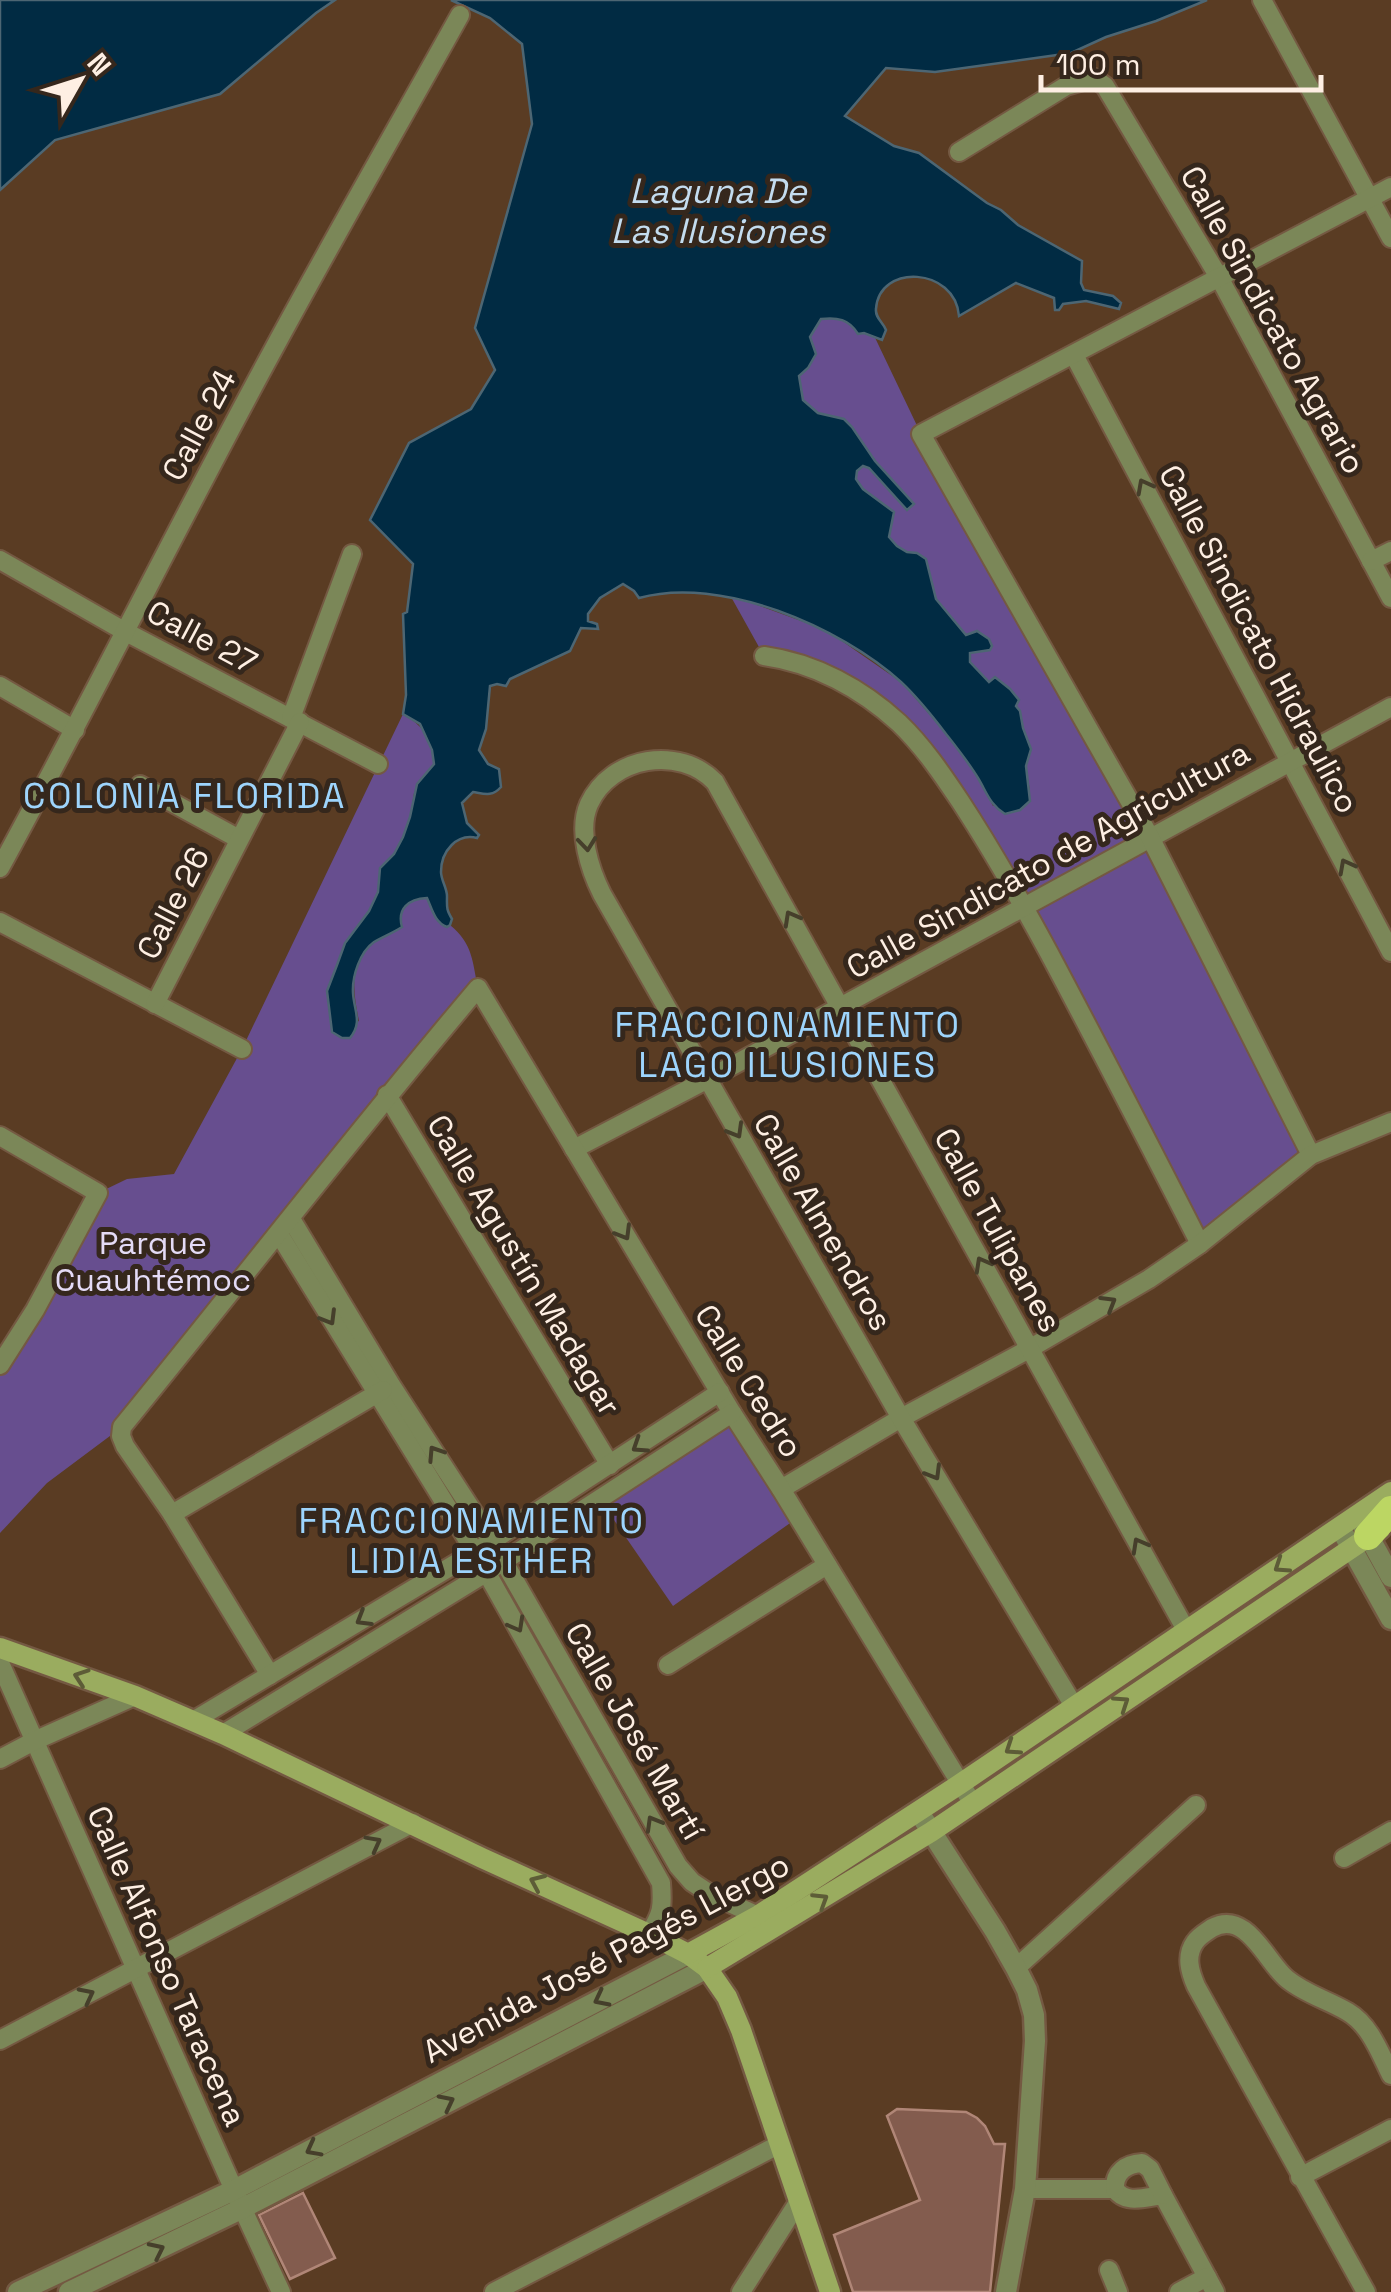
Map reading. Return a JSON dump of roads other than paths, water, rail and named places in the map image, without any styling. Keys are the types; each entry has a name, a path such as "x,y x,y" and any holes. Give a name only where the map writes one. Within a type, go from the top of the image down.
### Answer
{"highway":[{"path":"1361,1530 1391,1510"}],"main road":[{"name":"Avenida José Pagés Llergo","path":"688,1954 768,1921 931,1832 1361,1530 1391,1492"},
{"name":"Avenida José Pagés Llergo","path":"707,1968 918,1811 1186,1630 1361,1530"},
{"path":"0,1648 135,1696 223,1734 650,1934 707,1968 727,1997 742,2030 830,2292"}],"street":[{"path":"1262,0 1391,238"},
{"name":"Calle 24","path":"0,868 272,352 460,15"},
{"name":"Calle Sindicato Agrario","path":"958,152 1066,86 1094,78 1105,86 1220,279 1391,598"},
{"path":"1311,1154 1150,837 920,434 1391,187"},
{"name":"Calle Sindicato Hidraulico","path":"1074,354 1391,952"},
{"path":"1371,561 1391,551"},
{"name":"Calle 26","path":"154,1004 296,720 352,554"},
{"name":"Calle 27","path":"0,560 378,764"},
{"path":"764,656 800,664 834,678 899,724 924,752 955,794 1024,908 1200,1244"},
{"path":"0,686 75,730"},
{"name":"Calle Sindicato de Agricultura","path":"574,1149 1391,708"},
{"name":"Calle Tulipanes","path":"630,766 655,759 676,760 702,770 715,782 1186,1630"},
{"name":"Calle Almendros","path":"630,766 602,786 588,806 589,862 602,894 901,1418 1074,1706"},
{"path":"140,784 239,840"},
{"path":"0,922 242,1049"},
{"name":"Calle Cedro","path":"387,1095 478,988 732,1414 973,1804"},
{"path":"270,1676 120,1436 122,1427 387,1095"},
{"name":"Calle Agustín Madagar","path":"387,1095 610,1465"},
{"path":"781,1489 1149,1279 1200,1244 1311,1154 1391,1122"},
{"path":"0,1136 98,1193 0,1364"},
{"name":"Calle José Martí","path":"291,1219 384,1389"},
{"name":"Calle José Martí","path":"278,1234 384,1389 484,1546 504,1561 678,1866 710,1894 768,1921"},
{"path":"172,1514 384,1389"},
{"path":"193,1721 484,1546 720,1392"},
{"path":"223,1734 487,1572 732,1414"},
{"path":"1361,1530 1391,1577"},
{"path":"1361,1530 1391,1620"},
{"name":"Calle José Martí","path":"484,1546 487,1572 661,1884 663,1905 650,1934"},
{"path":"668,1665 827,1564"},
{"name":"Calle Alfonso Taracena","path":"0,1663 281,2292"},
{"path":"0,1760 135,1696"},
{"path":"1016,1968 1196,1804"},
{"path":"918,1811 995,1931 1031,2002 1035,2028 1026,2188 1006,2292"},
{"path":"0,2040 413,1822"},
{"path":"1344,1858 1391,1831"},
{"path":"1366,2292 1191,1974 1189,1956 1198,1938 1222,1923 1246,1931 1286,1979 1356,2018 1391,2074"},
{"name":"Avenida José Pagés Llergo","path":"69,2292 688,1954"},
{"name":"Avenida José Pagés Llergo","path":"18,2292 238,2199 707,1968"},
{"path":"1300,2177 1391,2129"},
{"path":"494,2292 780,2144"},
{"path":"1162,2195 1128,2199 1115,2189 1115,2178 1128,2166 1142,2163 1150,2169 1211,2284 1179,2292"},
{"path":"1026,2188 1115,2189"},
{"path":"741,2292 799,2201"},
{"path":"1109,2270 1118,2292"}],"water":[{"path":"0,0 335,0 220,94 55,140 0,190"},
{"name":"Laguna De Las Ilusiones","path":"451,0 1207,0 1071,53 935,72 886,68 845,116 894,146 919,153 1018,225 1082,261 1084,290 1113,296 1121,303 1119,309 1086,301 1063,304 1055,310 1054,298 1016,283 959,316 945,288 932,280 903,278 880,294 876,312 886,330 882,340 858,334 842,320 821,319 810,337 816,354 799,376 803,400 818,413 844,419 914,504 907,510 869,468 863,466 857,471 856,479 863,489 894,512 889,537 907,552 926,559 936,599 966,635 977,631 989,639 990,650 970,653 970,662 989,682 995,677 1019,700 1016,706 1031,749 1026,766 1030,801 1020,810 1005,814 1000,810 913,694 846,642 813,625 742,600 671,593 639,598 623,584 600,598 588,614 588,621 597,624 598,629 581,628 570,651 510,679 506,686 490,686 486,729 479,750 488,764 499,769 501,787 491,794 473,792 462,803 467,823 479,835 457,841 444,857 441,875 452,919 450,925 447,927 434,915 427,898 406,906 401,915 402,927 374,942 361,958 353,986 356,1027 350,1038 342,1038 332,1032 327,991 345,943 378,892 380,868 403,837 417,784 434,764 420,724 403,714 403,614 407,612 413,564 370,520 409,443 471,409 495,370 475,328 532,124 522,44 490,18"}],"district":[{"name":"COLONIA FLORIDA","path":"185,796"},
{"name":"FRACCIONAMIENTO LAGO ILUSIONES","path":"788,1045"},
{"name":"FRACCIONAMIENTO LIDIA ESTHER","path":"472,1541"}],"park label":[{"name":"Parque Cuauhtémoc","path":"153,1262"}]}
